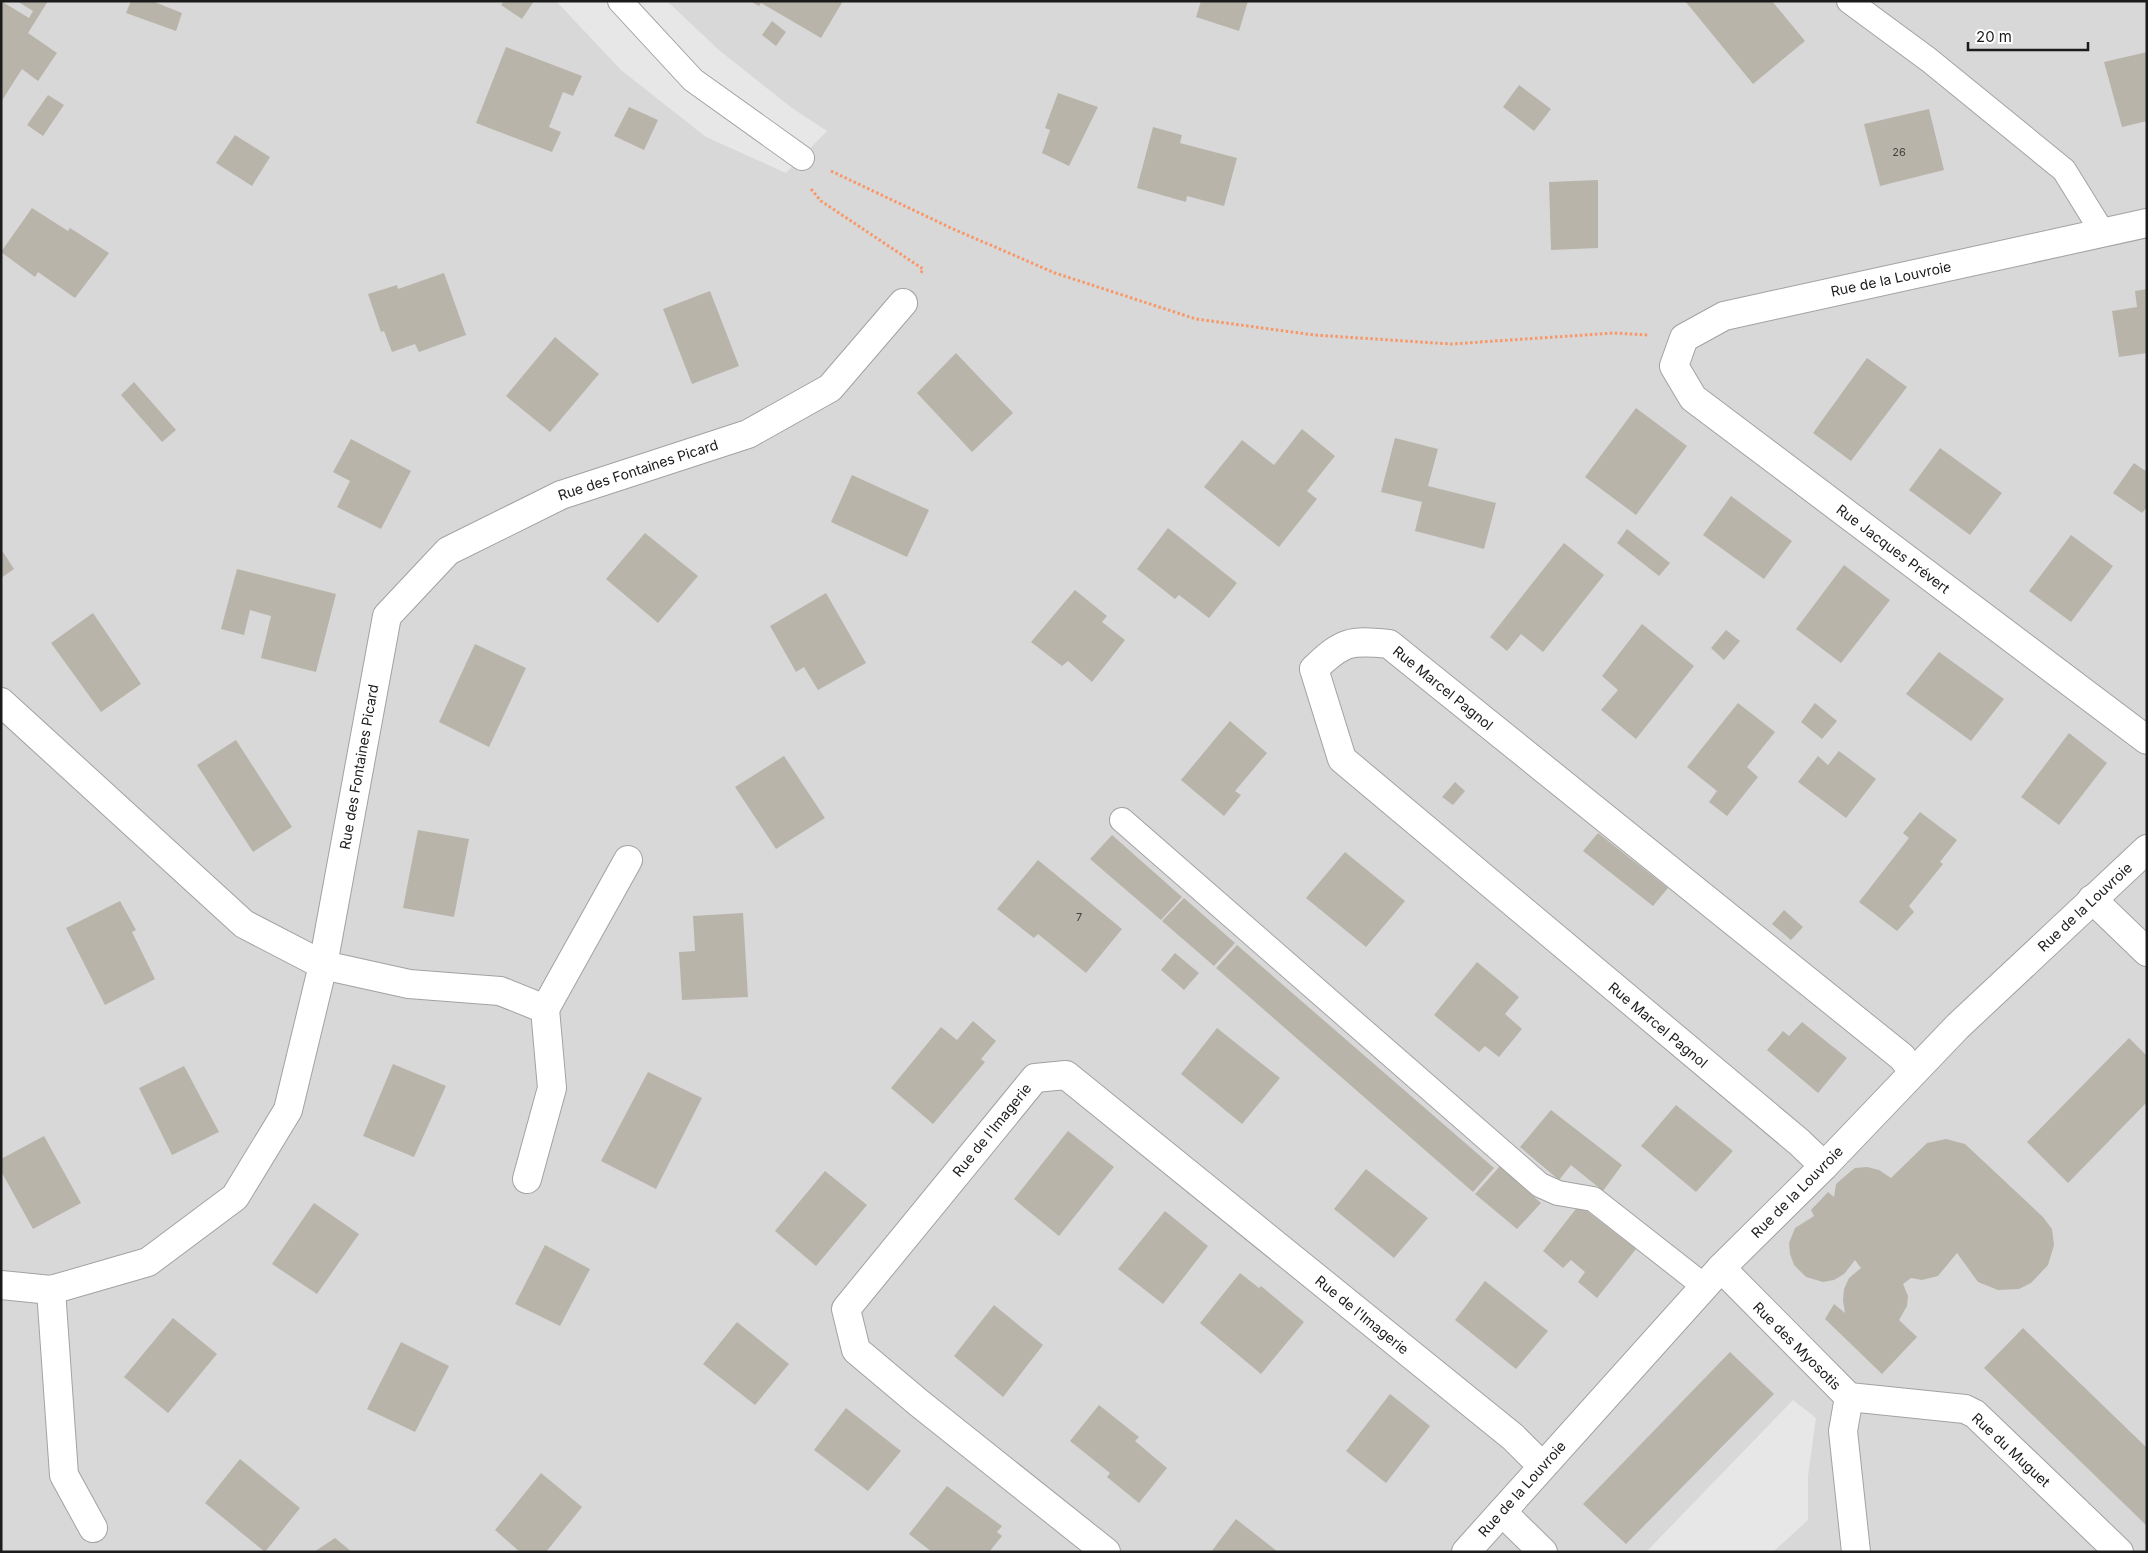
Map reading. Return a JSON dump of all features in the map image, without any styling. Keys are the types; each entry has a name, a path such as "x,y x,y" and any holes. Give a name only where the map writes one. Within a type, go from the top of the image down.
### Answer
{"street":[{"name":"Rue de la Louvroie","path":"1684,338 1724,316 2147,223"},
{"name":"Rue des Fontaines Picard","path":"1,1285 51,1290 148,1262 235,1197 288,1110 323,965 387,616 448,551 561,495 748,434 830,388 903,303"},
{"name":"Rue Jacques Prévert","path":"1684,338 1674,366 1693,398 2147,740"},
{"name":"Rue Marcel Pagnol","path":"1824,1166 1791,1136 1342,759 1314,669 1334,650 1359,641 1389,644 1902,1057 1913,1072"},
{"path":"1,702 244,924 323,965 409,984 500,991 546,1009"},
{"name":"Rue de la Louvroie","path":"1466,1552 1712,1278 1824,1166 1958,1026 2147,849"},
{"path":"527,1179 552,1088 546,1009 628,860"},
{"path":"2092,899 2147,952"},
{"name":"Rue de l'Imagerie","path":"1106,1552 927,1410 856,1350 846,1309 1035,1078 1066,1075 1513,1437 1542,1466"},
{"name":"Rue des Myosotis","path":"1712,1278 1849,1398 1844,1431 1856,1552"},
{"path":"51,1290 64,1475 93,1528"},
{"name":"Rue du Muguet","path":"1849,1398 1965,1409 1976,1414 2119,1552"},
{"path":"1502,1512 1543,1552"}],"lane":[{"path":"620,1 693,80 805,159"},
{"path":"1849,1 1929,60 2064,170 2103,233"},
{"path":"1122,820 1540,1185 1558,1193 1593,1199 1712,1278"}],"path":[{"path":"903,303 923,269 821,201 806,183 805,159 951,228 1055,273 1196,319 1314,334 1450,344 1614,333 1684,338"}],"shaded area":[{"path":"1,1 2147,1 2147,1552 1,1552"},
{"path":"556,1 667,1 720,51 792,108 827,131 786,173 706,137 621,70"},
{"path":"1793,1400 1816,1418 1808,1476 1808,1520 1773,1552 1647,1551"}],"building":[{"path":"1,1 29,18 33,11 17,1 48,1 28,33 57,53 38,81 22,69 1,102"},
{"path":"131,1 152,1 182,13 176,31 126,13"},
{"path":"504,1 534,1 522,19 501,5"},
{"path":"750,1 843,1 821,38 761,3 759,6"},
{"path":"1201,1 1248,1 1239,31 1196,17"},
{"path":"1685,1 1772,1 1805,41 1753,84"},
{"path":"772,21 786,32 776,46 762,35"},
{"path":"506,47 582,76 573,96 563,92 549,127 561,132 552,152 476,123"},
{"path":"2147,52 2147,121 2122,127 2104,62"},
{"path":"1519,85 1551,109 1534,131 1503,107"},
{"path":"1058,93 1098,107 1069,166 1042,153 1050,130 1045,128"},
{"path":"48,95 64,105 43,136 27,125"},
{"path":"629,107 658,120 644,150 614,136"},
{"path":"1929,109 1944,170 1880,186 1864,124"},
{"path":"1153,127 1182,135 1180,143 1237,158 1224,206 1187,196 1186,202 1137,188"},
{"path":"235,135 270,157 252,186 216,163"},
{"path":"1598,180 1598,248 1551,250 1549,182"},
{"path":"32,208 68,231 70,228 109,253 75,298 38,272 35,277 1,252"},
{"path":"444,273 466,335 419,352 415,344 392,352 384,331 381,332 368,294 397,285 398,289"},
{"path":"2147,289 2147,353 2119,357 2112,311 2137,307 2135,291"},
{"path":"710,291 739,366 692,384 663,309"},
{"path":"555,337 599,374 550,432 506,396"},
{"path":"956,353 1013,413 972,452 917,393"},
{"path":"1867,358 1907,387 1851,461 1813,433"},
{"path":"134,382 176,430 162,442 121,395"},
{"path":"1636,408 1687,446 1636,515 1585,477"},
{"path":"1302,429 1335,456 1307,491 1317,499 1279,547 1204,487 1242,440 1274,465"},
{"path":"1395,438 1438,449 1428,486 1496,503 1484,549 1415,531 1422,502 1381,492"},
{"path":"351,439 411,471 381,529 337,507 350,481 333,472"},
{"path":"1940,448 2002,493 1970,535 1909,490"},
{"path":"2134,463 2147,472 2147,507 2142,513 2113,493"},
{"path":"852,475 929,510 907,557 831,522"},
{"path":"1731,496 1792,541 1764,579 1703,535"},
{"path":"1168,528 1237,583 1209,618 1179,595 1175,599 1137,569"},
{"path":"1627,529 1670,563 1659,576 1617,543"},
{"path":"645,533 698,576 658,623 606,579"},
{"path":"2071,535 2113,566 2071,622 2029,591"},
{"path":"1564,543 1604,575 1543,652 1521,634 1507,651 1490,637"},
{"path":"1,549 14,569 1,578"},
{"path":"1844,565 1890,600 1841,663 1796,629"},
{"path":"237,569 336,594 316,672 261,658 271,616 250,610 244,635 221,629"},
{"path":"1075,590 1107,616 1102,622 1125,640 1092,682 1068,661 1062,666 1031,642"},
{"path":"826,593 866,663 818,690 804,667 796,672 770,626"},
{"path":"93,613 141,684 101,712 51,643"},
{"path":"1642,624 1694,666 1636,739 1601,710 1618,690 1602,676"},
{"path":"1726,630 1740,641 1724,660 1711,648"},
{"path":"475,644 526,668 489,747 439,722"},
{"path":"1939,652 2004,699 1971,741 1906,694"},
{"path":"1738,703 1775,732 1747,767 1758,777 1727,816 1709,802 1717,791 1687,767"},
{"path":"1815,703 1837,721 1822,739 1801,722"},
{"path":"1230,721 1267,753 1235,791 1241,795 1224,816 1181,780"},
{"path":"2069,733 2107,763 2059,825 2021,797"},
{"path":"236,740 292,827 253,852 197,765"},
{"path":"1839,751 1876,779 1846,818 1798,782 1818,756 1828,765"},
{"path":"784,756 825,818 776,849 735,787"},
{"path":"1455,782 1465,791 1453,805 1442,797"},
{"path":"1920,812 1957,840 1940,862 1943,864 1909,906 1914,912 1897,931 1859,902 1909,838 1903,833"},
{"path":"418,830 469,839 454,917 403,908"},
{"path":"1598,833 1668,888 1653,906 1583,851"},
{"path":"1112,835 1182,897 1161,920 1090,859"},
{"path":"1345,852 1405,901 1366,947 1306,898"},
{"path":"1038,860 1122,929 1086,973 1038,934 1034,938 997,909"},
{"path":"1184,898 1235,943 1214,966 1162,921"},
{"path":"120,901 136,930 132,932 155,979 105,1005 66,928"},
{"path":"1784,910 1803,927 1791,940 1772,924"},
{"path":"743,913 748,997 682,1000 679,952 695,951 693,916"},
{"path":"1237,945 1494,1168 1473,1192 1216,968"},
{"path":"1175,953 1199,973 1184,990 1161,970"},
{"path":"1477,962 1519,997 1505,1014 1522,1029 1499,1057 1485,1046 1479,1052 1434,1015"},
{"path":"973,1021 996,1041 981,1059 985,1062 933,1124 891,1088 941,1027 957,1040"},
{"path":"1802,1022 1847,1058 1818,1093 1767,1050 1783,1031 1789,1036"},
{"path":"1217,1028 1280,1078 1242,1124 1181,1074"},
{"path":"2129,1038 2147,1056 2147,1102 2068,1183 2027,1142"},
{"path":"393,1064 446,1086 414,1157 363,1136"},
{"path":"184,1066 219,1132 172,1155 139,1088"},
{"path":"648,1072 702,1098 656,1189 601,1161"},
{"path":"1676,1105 1733,1151 1696,1192 1641,1146"},
{"path":"1551,1110 1622,1165 1603,1191 1571,1165 1559,1180 1520,1147"},
{"path":"1068,1131 1114,1167 1059,1236 1014,1199"},
{"path":"44,1136 81,1203 33,1229 1,1171 1,1159"},
{"path":"1946,1139 1965,1144 2043,1217 2052,1229 2054,1245 2048,1265 2031,1283 2019,1289 1998,1290 1978,1282 1957,1253 1938,1276 1922,1280 1911,1278 1903,1284 1908,1296 1907,1306 1899,1320 1917,1337 1882,1374 1825,1319 1834,1304 1845,1313 1844,1289 1849,1278 1861,1268 1855,1260 1844,1274 1834,1280 1823,1282 1806,1277 1794,1265 1789,1243 1795,1228 1814,1216 1811,1210 1828,1192 1834,1197 1836,1184 1855,1168 1867,1167 1879,1170 1891,1178 1927,1143"},
{"path":"1500,1166 1541,1203 1517,1229 1475,1194"},
{"path":"1366,1169 1428,1218 1394,1258 1334,1209"},
{"path":"825,1171 867,1205 816,1266 775,1231"},
{"path":"314,1203 359,1234 317,1294 272,1264"},
{"path":"1579,1205 1636,1249 1597,1298 1578,1282 1585,1272 1571,1260 1563,1268 1543,1251"},
{"path":"1165,1211 1208,1246 1163,1304 1118,1269"},
{"path":"545,1245 590,1269 560,1326 515,1304"},
{"path":"1240,1273 1259,1288 1261,1286 1304,1322 1261,1374 1200,1323"},
{"path":"1485,1281 1548,1331 1516,1369 1455,1320"},
{"path":"994,1305 1043,1345 1003,1397 954,1356"},
{"path":"173,1318 217,1354 168,1413 124,1377"},
{"path":"737,1322 789,1364 755,1405 703,1364"},
{"path":"2023,1328 2147,1448 2147,1526 1984,1368"},
{"path":"401,1342 449,1366 415,1432 367,1409"},
{"path":"1730,1352 1774,1394 1626,1544 1583,1504"},
{"path":"1390,1394 1430,1426 1386,1483 1346,1451"},
{"path":"1099,1405 1139,1437 1135,1441 1167,1468 1139,1503 1107,1477 1110,1473 1070,1441"},
{"path":"846,1408 901,1451 868,1491 814,1450"},
{"path":"240,1459 300,1508 265,1552 205,1503"},
{"path":"541,1473 582,1507 546,1552 520,1552 495,1530"},
{"path":"947,1486 1002,1526 997,1532 1002,1536 989,1552 932,1552 909,1534"},
{"path":"1236,1519 1278,1552 1211,1552"},
{"path":"335,1538 352,1552 314,1552"}]}
